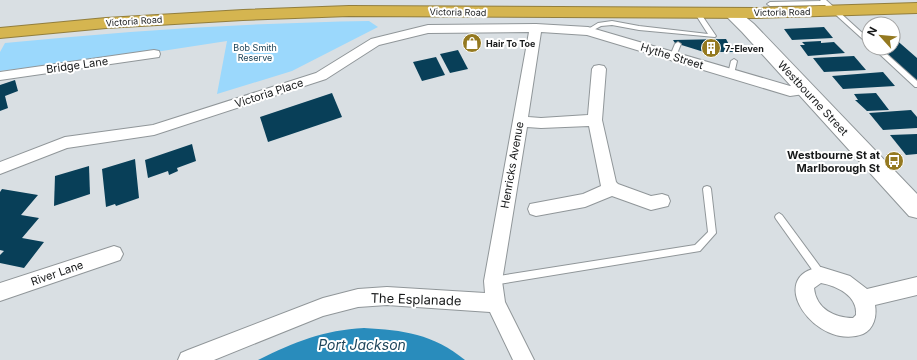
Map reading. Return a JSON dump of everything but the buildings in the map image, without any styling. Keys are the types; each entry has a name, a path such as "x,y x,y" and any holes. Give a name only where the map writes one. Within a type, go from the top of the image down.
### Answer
{"highway":[{"name":"Victoria Road","path":"0,21 214,3 311,0"},
{"name":"Victoria Road","path":"0,33 106,23 342,11 633,12 698,6 731,13 828,5 917,8"}],"street":[{"name":"Westbourne Street","path":"731,13 748,28 914,205"},
{"name":"Hythe Street","path":"536,28 588,31 675,50 731,74 790,91 806,90"},
{"name":"Henricks Avenue","path":"496,303 493,281 536,28"},
{"name":"Victoria Place","path":"0,168 65,144 154,130 321,76 375,42 428,29 536,28"},
{"name":"Bridge Lane","path":"0,76 154,54"},
{"path":"599,69 595,120 608,184 612,188 651,203 662,201"},
{"path":"520,121 541,123 595,120"},
{"path":"536,209 585,200 612,188"},
{"name":"River Lane","path":"0,292 114,254"},
{"path":"821,275 832,276 844,281 854,289 862,299 866,314 860,325 852,328 844,328 825,321 810,307 804,292 805,285 808,280 814,276 821,275"},
{"path":"862,299 917,286"},
{"name":"The Esplanade","path":"188,360 323,307 358,298 387,296 496,303"},
{"path":"496,303 515,345 524,360"}],"lane":[{"path":"770,4 828,5 861,35"},
{"path":"588,31 600,24 612,23 639,28 712,36 698,6"},
{"path":"633,12 639,28"},
{"path":"885,56 917,85"},
{"path":"731,74 734,61"},
{"path":"493,281 697,248 712,233 707,189"},
{"path":"779,217 821,275"}],"green space":[{"name":"Bob Smith Reserve","path":"369,21 378,27 292,71 217,94 227,41 162,51 0,71 0,52 5,43 187,28"}],"water":[{"name":"Port Jackson","path":"364,328 392,330 417,335 441,344 465,360 258,360 297,342 322,334"}],"place":[{"name":"Hair To Toe","path":"472,43"},
{"name":"7-Eleven","path":"711,48"},
{"name":"Westbourne St at Marlborough St","path":"894,161"}]}
